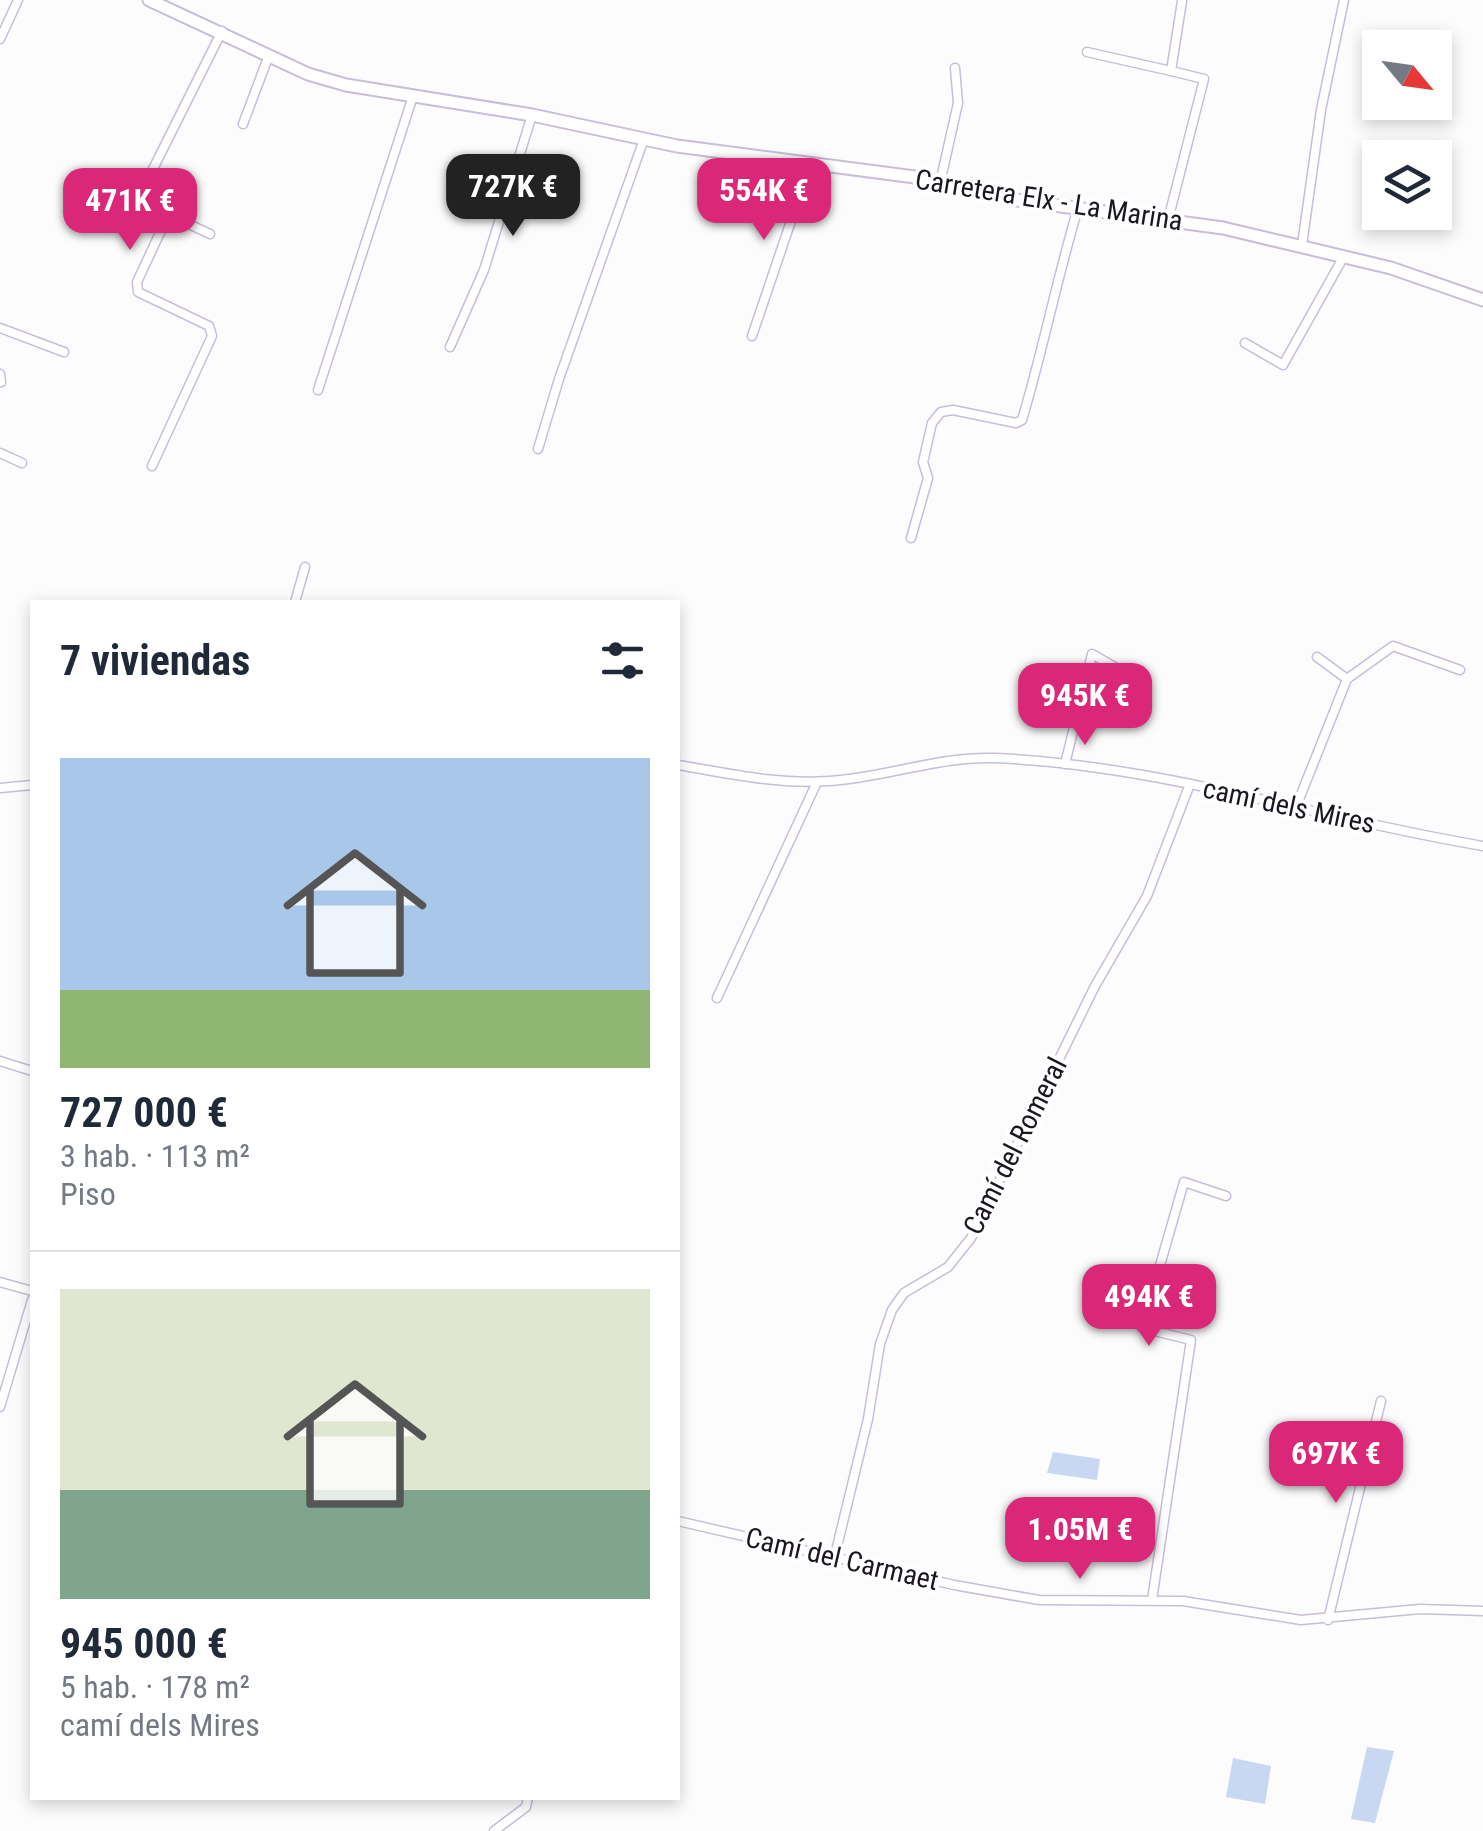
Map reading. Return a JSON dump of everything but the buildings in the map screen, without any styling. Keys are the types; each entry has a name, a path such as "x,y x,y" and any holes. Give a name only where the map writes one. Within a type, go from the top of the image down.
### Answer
{"main road":[{"name":"Carretera Elx - La Marina","path":"150,0 308,74 346,85 532,115 644,139 812,162 1016,200 1168,220 1302,244 1391,268 1483,300"}],"street":[{"path":"0,39 18,0"},
{"path":"1171,71 1182,0"},
{"path":"1302,244 1321,110 1344,0"},
{"path":"210,234 165,213 141,194 222,32"},
{"path":"1087,52 1204,78 1168,220"},
{"path":"242,124 269,54"},
{"path":"940,183 958,103 955,68"},
{"path":"318,390 412,96"},
{"path":"450,347 484,270 532,115"},
{"path":"538,450 558,379 644,139"},
{"path":"752,336 812,162"},
{"path":"911,538 928,478 923,462 932,423 941,412 952,410 1016,423 1022,420 1042,351 1054,286 1078,208"},
{"path":"152,466 212,336 209,326 138,292 137,282 165,222 165,213"},
{"path":"1245,342 1282,365 1344,256"},
{"path":"0,328 64,352"},
{"path":"0,374 1,382"},
{"path":"0,453 22,464"},
{"path":"296,600 305,567"},
{"path":"1296,807 1347,679 1393,646 1460,670"},
{"path":"1065,764 1092,654 1127,674"},
{"path":"1317,657 1347,679"},
{"name":"camí dels Mires","path":"680,765 774,780 817,782 990,758 1065,764 1190,784 1483,846"},
{"path":"717,998 817,782"},
{"name":"Camí del Romeral","path":"836,1556 865,1435 880,1344 892,1310 904,1293 948,1267 971,1238 1095,986 1147,896 1190,784"},
{"path":"0,788 30,785"},
{"path":"0,1061 30,1070"},
{"path":"1152,1600 1191,1340 1142,1328 1184,1182 1226,1196"},
{"path":"0,1282 30,1290"},
{"path":"0,1407 30,1307"},
{"path":"1328,1620 1381,1401"},
{"name":"Camí del Carmaet","path":"680,1521 1000,1595 1069,1601 1183,1601 1274,1618 1328,1620 1420,1609 1483,1611"},
{"path":"494,1831 526,1807 528,1800"}],"water":[{"path":"1053,1452 1100,1459 1097,1480 1047,1473"},
{"path":"1367,1747 1394,1751 1375,1823 1351,1819"},
{"path":"1233,1758 1271,1766 1265,1804 1226,1797"}]}
